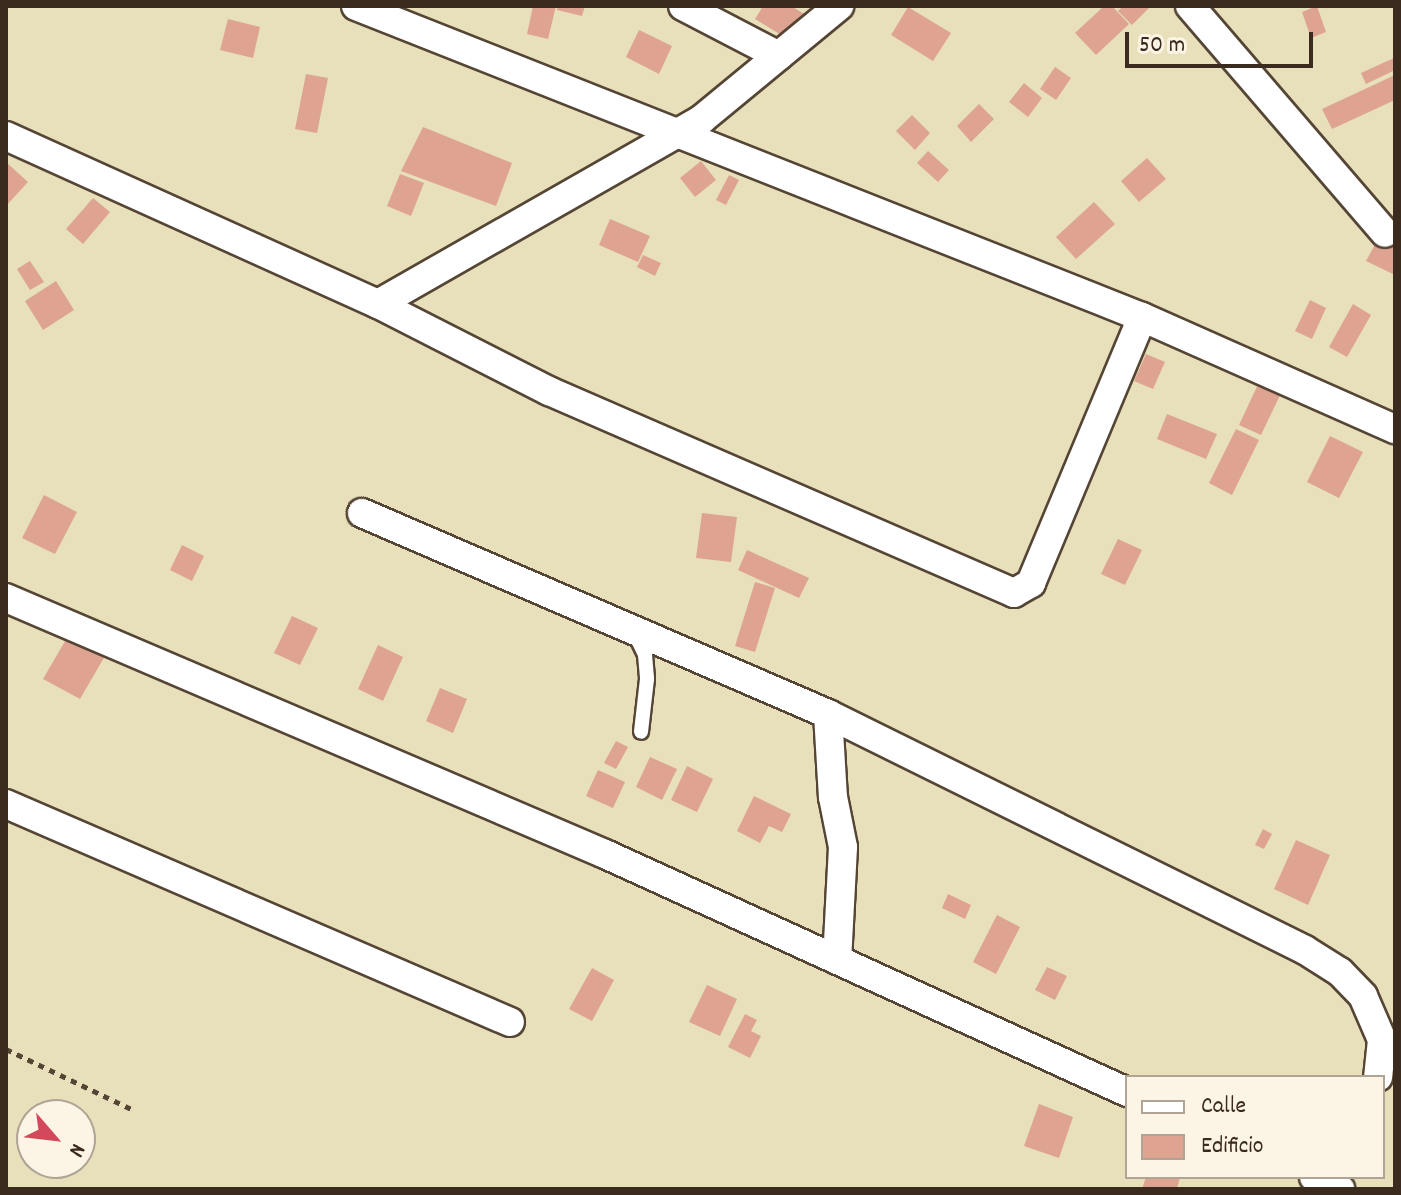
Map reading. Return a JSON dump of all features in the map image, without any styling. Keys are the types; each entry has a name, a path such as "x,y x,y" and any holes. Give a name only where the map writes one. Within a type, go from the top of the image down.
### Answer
{"street":[{"path":"356,6 1142,317 1395,429"},
{"path":"683,6 779,56"},
{"path":"378,304 702,119 839,6"},
{"path":"1190,6 1385,233"},
{"path":"6,136 378,304 549,391 1014,593 1031,583 1142,317"},
{"path":"362,513 828,714 1305,950 1340,972 1363,996 1382,1040 1378,1075"},
{"path":"6,598 605,854 1125,1091"},
{"path":"828,714 833,797 843,847 837,960"},
{"path":"6,804 510,1022"},
{"path":"1318,1179 1340,1189"}],"lane":[{"path":"634,631 645,655 646,667 641,732"}],"path":[{"path":"6,1049 131,1109"}],"building":[{"path":"533,6 556,6 548,39 527,34"},
{"path":"558,6 585,6 582,16 557,10"},
{"path":"763,6 791,6 806,15 791,41 755,19"},
{"path":"1104,6 1112,6 1129,24 1096,55 1075,33"},
{"path":"1123,6 1151,6 1132,25 1118,11"},
{"path":"1317,6 1326,32 1311,38 1302,12"},
{"path":"908,7 951,33 933,61 891,35"},
{"path":"228,19 260,27 253,58 220,50"},
{"path":"639,30 672,46 659,74 626,57"},
{"path":"1394,58 1395,70 1366,84 1361,73"},
{"path":"1055,67 1071,78 1056,100 1040,89"},
{"path":"306,74 328,78 317,133 295,129"},
{"path":"1395,75 1395,100 1332,129 1322,109"},
{"path":"1024,83 1042,98 1028,117 1009,102"},
{"path":"979,104 994,119 971,142 957,126"},
{"path":"912,115 930,133 915,150 896,131"},
{"path":"423,127 512,163 496,206 401,171"},
{"path":"928,151 949,170 938,182 917,163"},
{"path":"1147,158 1166,179 1139,202 1121,181"},
{"path":"701,161 716,180 695,197 680,178"},
{"path":"6,162 28,182 6,206"},
{"path":"400,174 424,183 411,216 387,206"},
{"path":"729,175 739,180 726,205 716,200"},
{"path":"93,198 110,212 83,244 66,229"},
{"path":"1094,202 1115,224 1076,259 1056,237"},
{"path":"610,219 650,236 638,262 599,245"},
{"path":"1378,239 1395,248 1395,275 1366,261"},
{"path":"643,255 661,263 655,276 637,267"},
{"path":"30,261 44,282 30,290 17,269"},
{"path":"56,281 74,310 43,330 25,301"},
{"path":"1310,300 1326,308 1312,339 1295,331"},
{"path":"1353,304 1371,315 1347,357 1329,347"},
{"path":"1146,354 1165,362 1153,389 1134,381"},
{"path":"1261,378 1283,389 1261,435 1239,425"},
{"path":"1167,414 1217,434 1206,459 1157,439"},
{"path":"1236,429 1259,440 1232,495 1209,483"},
{"path":"1330,436 1363,452 1339,498 1307,482"},
{"path":"44,495 77,512 55,554 22,538"},
{"path":"702,513 737,517 731,562 696,558"},
{"path":"1118,539 1142,550 1125,585 1101,574"},
{"path":"182,545 204,556 192,581 170,570"},
{"path":"747,550 809,578 799,598 738,570"},
{"path":"755,582 775,588 755,652 735,646"},
{"path":"292,616 318,628 300,665 274,653"},
{"path":"68,636 105,656 80,699 43,679"},
{"path":"378,645 403,657 383,701 358,689"},
{"path":"440,688 467,699 453,733 426,721"},
{"path":"616,741 628,747 616,769 604,763"},
{"path":"650,757 677,769 662,800 636,787"},
{"path":"687,766 713,779 697,812 671,800"},
{"path":"598,770 625,782 613,808 586,796"},
{"path":"754,796 791,814 782,832 769,826 760,843 737,831"},
{"path":"1263,829 1272,834 1264,849 1255,845"},
{"path":"1296,840 1330,855 1308,905 1274,889"},
{"path":"948,894 971,905 965,919 942,908"},
{"path":"997,915 1020,927 996,974 973,962"},
{"path":"1047,967 1067,976 1055,1000 1035,990"},
{"path":"592,968 614,980 592,1021 569,1009"},
{"path":"707,985 737,999 720,1036 689,1022"},
{"path":"745,1014 757,1020 751,1031 761,1036 750,1058 728,1047"},
{"path":"1039,1104 1073,1117 1059,1158 1024,1146"},
{"path":"1145,1179 1180,1179 1177,1189 1142,1189"}]}
